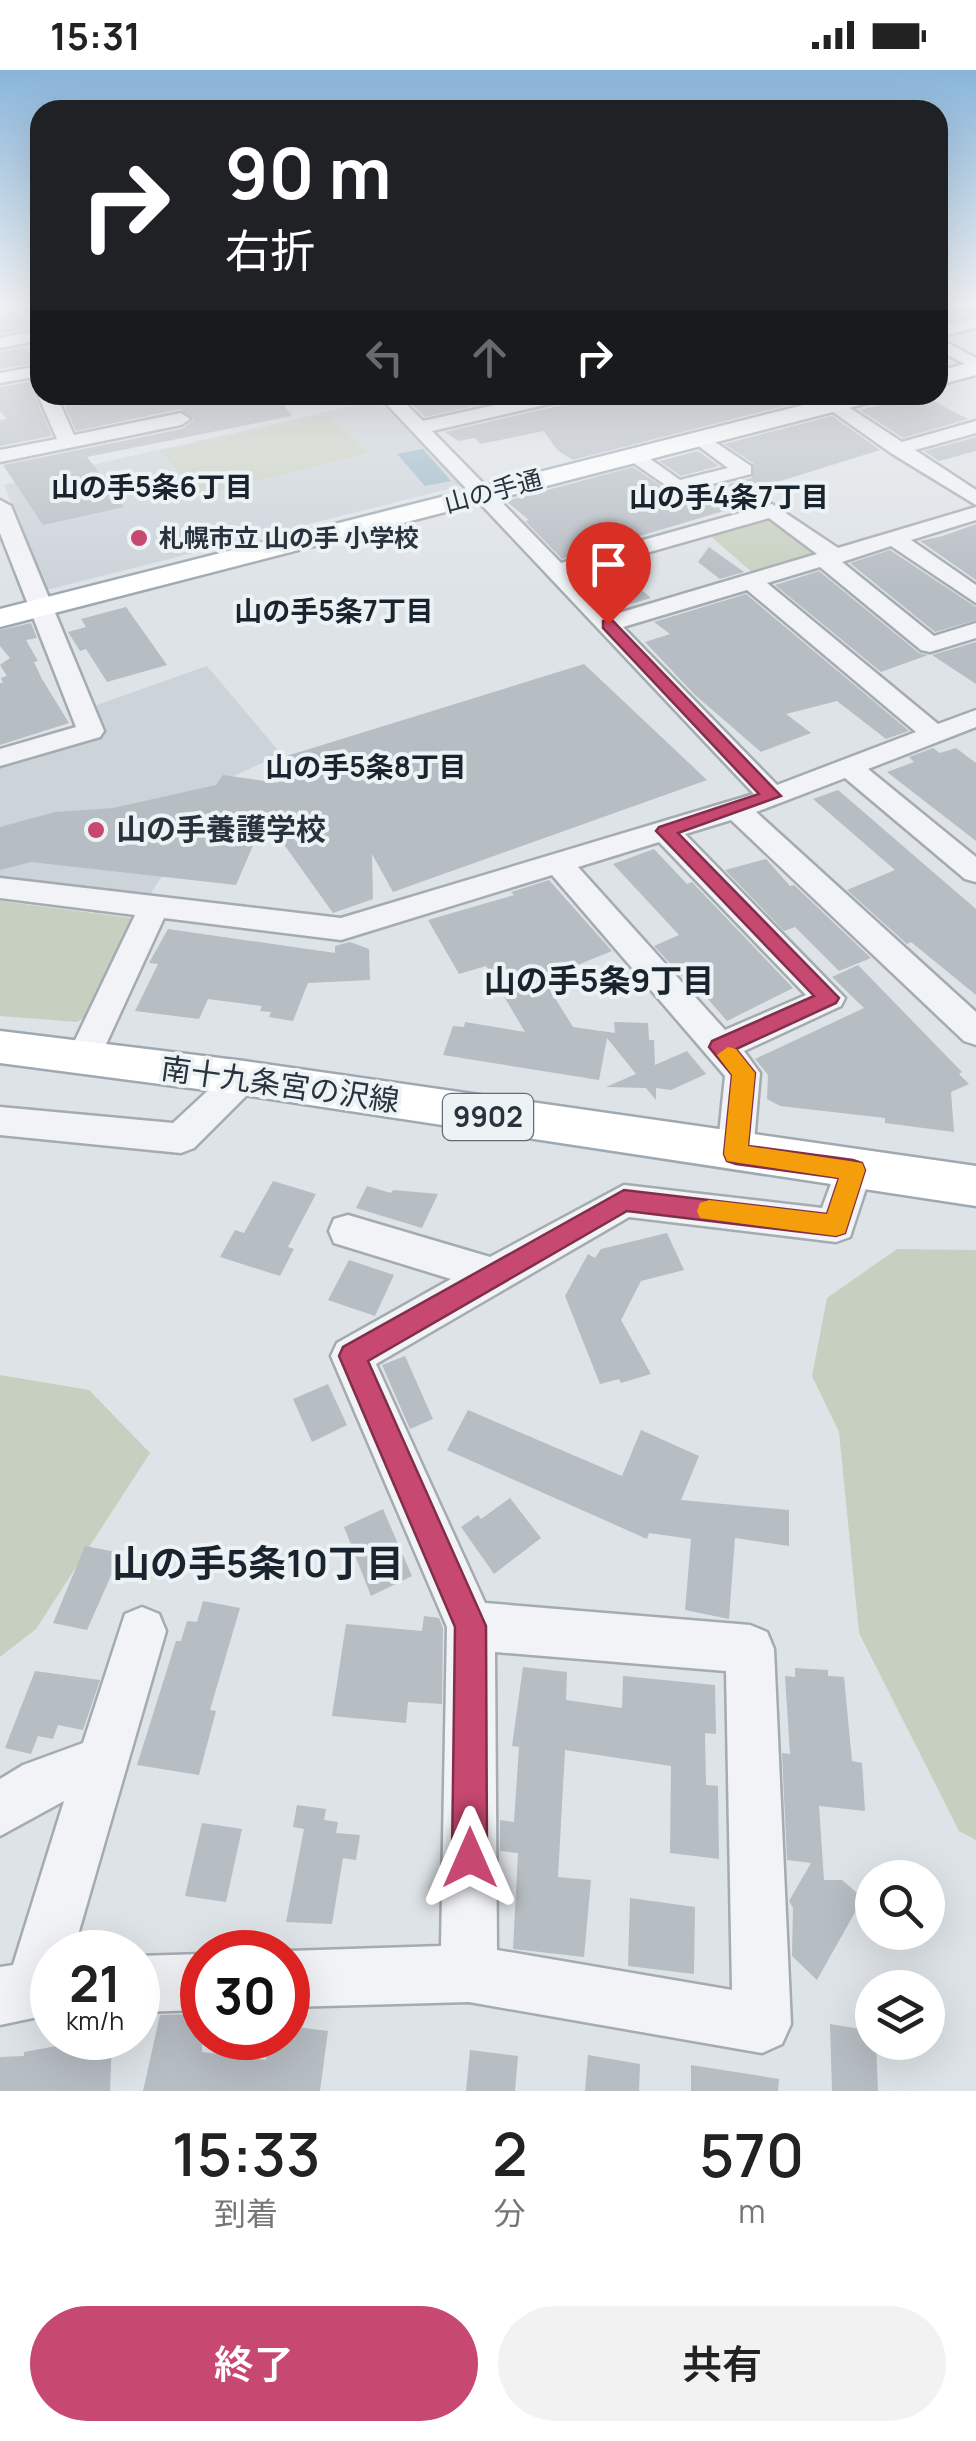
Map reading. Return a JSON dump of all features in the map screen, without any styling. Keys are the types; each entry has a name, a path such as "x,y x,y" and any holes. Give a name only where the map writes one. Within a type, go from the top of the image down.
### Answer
{"main road":[{"name":"山の手通","path":"0,618 700,438 808,405"},
{"name":"南十九条宮の沢線","path":"0,1047 242,1078 736,1154 976,1186"}],"street":[{"path":"51,405 68,442"},
{"path":"396,405 772,796"},
{"path":"418,428 520,405"},
{"path":"832,405 975,501"},
{"path":"0,456 68,442 147,418 181,419"},
{"path":"898,449 976,427"},
{"path":"632,455 677,487 744,470 700,438"},
{"path":"608,624 896,539 975,501"},
{"path":"0,506 91,731 0,758"},
{"path":"557,571 772,510 930,645 976,630"},
{"path":"896,539 976,596"},
{"path":"749,580 976,745"},
{"path":"0,888 341,929 772,796 954,726"},
{"path":"848,767 976,872"},
{"path":"734,807 976,1032"},
{"path":"666,831 829,998 720,1047"},
{"path":"558,863 744,1073 736,1154"},
{"path":"84,1057 154,906"},
{"path":"0,1121 181,1138 242,1078"},
{"path":"469,1974 470,1626 352,1356 624,1200 836,1226 853,1170"},
{"path":"348,1231 493,1275"},
{"path":"310,1979 469,1974 762,2024 750,1650 470,1626"},
{"path":"29,1989 142,1631"},
{"path":"0,1810 41,1784 102,1763"}],"shaded area":[{"name":"札幌市立 山の手 小学校","path":"356,405 383,405 460,486 46,590 4,485"},
{"name":"山の手養護学校","path":"207,666 281,754 223,781 148,898 0,880 0,766 102,732 91,707"}],"green space":[{"path":"326,415 370,453 200,495 160,451"},
{"path":"767,516 818,554 753,573 707,533"},
{"path":"0,901 131,918 135,923 89,1015 77,1022 0,1016"},
{"path":"897,1249 976,1250 976,1840 959,1831 859,1633 839,1432 812,1376 827,1298"},
{"path":"0,1375 89,1390 150,1453 36,1629 0,1657"}],"water":[{"path":"423,449 451,481 425,486 397,454"}],"building":[{"path":"0,400 30,400 30,405 39,405 52,436 0,446 0,420 7,419 0,411"},
{"path":"64,405 284,405 292,416 87,457 124,507 43,525 3,465 182,429 194,420 180,409 76,431"},
{"path":"412,405 478,405 425,417"},
{"path":"562,405 787,405 573,460 557,450 544,431 480,444 475,438 458,441 445,432"},
{"path":"881,405 941,405 968,419 903,438 860,410"},
{"path":"832,416 880,450 748,491 761,500 562,559 525,521 529,520 506,501 633,467 678,497 752,478 753,463 724,444"},
{"path":"976,437 976,451 939,461 924,451"},
{"path":"698,451 719,466 681,476 659,461"},
{"path":"976,524 976,580 920,541 943,536"},
{"path":"709,547 744,572 720,579 698,562"},
{"path":"890,550 976,607 976,620 935,632 850,563"},
{"path":"625,563 633,568 620,572 651,598 614,609 579,576"},
{"path":"819,571 919,653 928,655 881,672 775,585"},
{"path":"746,594 909,731 886,739 837,701 786,714 811,733 761,752 695,695 645,642 670,634 654,622"},
{"path":"126,607 167,665 107,682 86,649 80,651 68,632 86,627 81,619"},
{"path":"31,623 37,638 26,640 38,661 34,662 69,723 0,745 0,683 7,676 0,665 10,658 0,646 0,630"},
{"path":"976,642 976,684 932,655"},
{"path":"584,664 707,780 393,892 372,854 373,899 333,913 265,818 236,885 31,862 0,870 0,827 55,812 113,808 216,785 223,775 278,783 264,763"},
{"path":"933,748 940,753 956,748 976,763 976,841 887,772 914,762 909,757"},
{"path":"838,790 976,909 976,995 911,942 907,944 847,890 895,870 813,799"},
{"path":"654,849 687,884 692,882 793,988 727,1021 693,982 689,984 654,946 679,935 613,864"},
{"path":"766,859 790,886 794,885 871,958 839,971 795,927 784,931 725,870"},
{"path":"549,880 612,951 543,979 573,1027 615,1033 614,1022 648,1023 649,1040 654,1040 655,1065 687,1051 706,1074 671,1090 656,1088 656,1100 646,1088 606,1087 636,1074 607,1038 599,1080 443,1055 453,1026 464,1027 465,1022 525,1032 486,966 459,974 428,920 514,895 511,892"},
{"path":"168,929 335,953 335,946 350,942 369,949 370,980 308,983 293,1021 269,1017 271,1012 260,1011 262,1006 208,999 199,1019 135,1011 158,964 149,963"},
{"path":"858,965 962,1072 959,1074 969,1084 951,1092 954,1132 885,1123 885,1118 780,1106 767,1099 768,1075 755,1059 864,1008 832,977"},
{"path":"273,1181 316,1194 288,1247 294,1249 280,1276 220,1257 235,1230 244,1233"},
{"path":"367,1186 391,1193 393,1190 438,1194 422,1228 356,1208"},
{"path":"667,1233 684,1270 641,1281 621,1320 651,1374 621,1383 619,1379 600,1384 565,1296 588,1254 595,1258 601,1249"},
{"path":"349,1260 394,1275 375,1316 328,1300"},
{"path":"405,1356 433,1419 410,1429 382,1365"},
{"path":"328,1384 347,1425 312,1442 293,1399"},
{"path":"468,1410 622,1476 641,1430 699,1456 681,1500 789,1510 789,1546 735,1538 729,1619 685,1610 691,1539 649,1533 647,1539 447,1450"},
{"path":"510,1498 541,1538 494,1574 461,1527 478,1515 481,1519"},
{"path":"383,1509 412,1576 371,1596 344,1527"},
{"path":"85,1546 121,1553 87,1630 53,1623"},
{"path":"203,1601 240,1608 210,1710 216,1711 199,1775 137,1765 176,1641 181,1641 187,1621 197,1622"},
{"path":"424,1616 439,1618 443,1628 442,1704 408,1702 406,1723 332,1716 346,1624 422,1631"},
{"path":"523,1667 567,1672 566,1700 622,1708 623,1676 715,1685 716,1734 705,1733 706,1785 718,1786 719,1859 670,1853 671,1766 565,1750 558,1877 591,1880 584,1957 513,1949 518,1853 500,1851 500,1820 514,1822 519,1747 512,1746"},
{"path":"795,1668 828,1670 828,1676 844,1677 852,1761 862,1763 865,1811 819,1806 824,1880 842,1880 855,1891 855,1912 817,1980 792,1956 793,1908 789,1901 811,1863 787,1860 782,1753 790,1754 785,1676 795,1677"},
{"path":"35,1671 100,1680 83,1730 58,1725 53,1739 38,1736 31,1754 5,1748"},
{"path":"297,1805 326,1809 324,1820 338,1822 336,1833 360,1835 356,1860 343,1858 332,1924 286,1922 304,1829 293,1827"},
{"path":"202,1823 242,1829 226,1902 185,1896"},
{"path":"630,1898 695,1907 694,1974 628,1966"},
{"path":"160,2015 180,2015 180,2060 310,2060 310,2029 328,2031 320,2091 143,2091 150,2060 160,2060"},
{"path":"830,2024 855,2028 855,2060 877,2060 878,2091 832,2091"},
{"path":"470,2050 518,2056 515,2091 466,2091"},
{"path":"30,2051 30,2060 111,2060 110,2091 0,2091 0,2057 24,2056 24,2052"},
{"path":"588,2055 640,2064 639,2091 585,2091"},
{"path":"691,2065 779,2079 778,2091 691,2091"}],"slow traffic":[{"path":"709,1211 836,1226 853,1170 736,1154 744,1073 728,1055"}],"place":[{"name":"札幌市立 山の手 小学校","path":"139,538"},
{"name":"山の手養護学校","path":"96,830"}],"district":[{"name":"山の手5条6丁目","path":"152,487"},
{"name":"山の手4条7丁目","path":"729,497"},
{"name":"山の手5条7丁目","path":"334,611"},
{"name":"山の手5条8丁目","path":"366,767"},
{"name":"山の手5条9丁目","path":"599,981"},
{"name":"山の手5条10丁目","path":"258,1564"}],"route":[{"path":"470,1858 470,1626 352,1356 624,1200 836,1226 853,1170 736,1154 744,1073 720,1047 829,998 666,831 772,796 608,624"}]}
